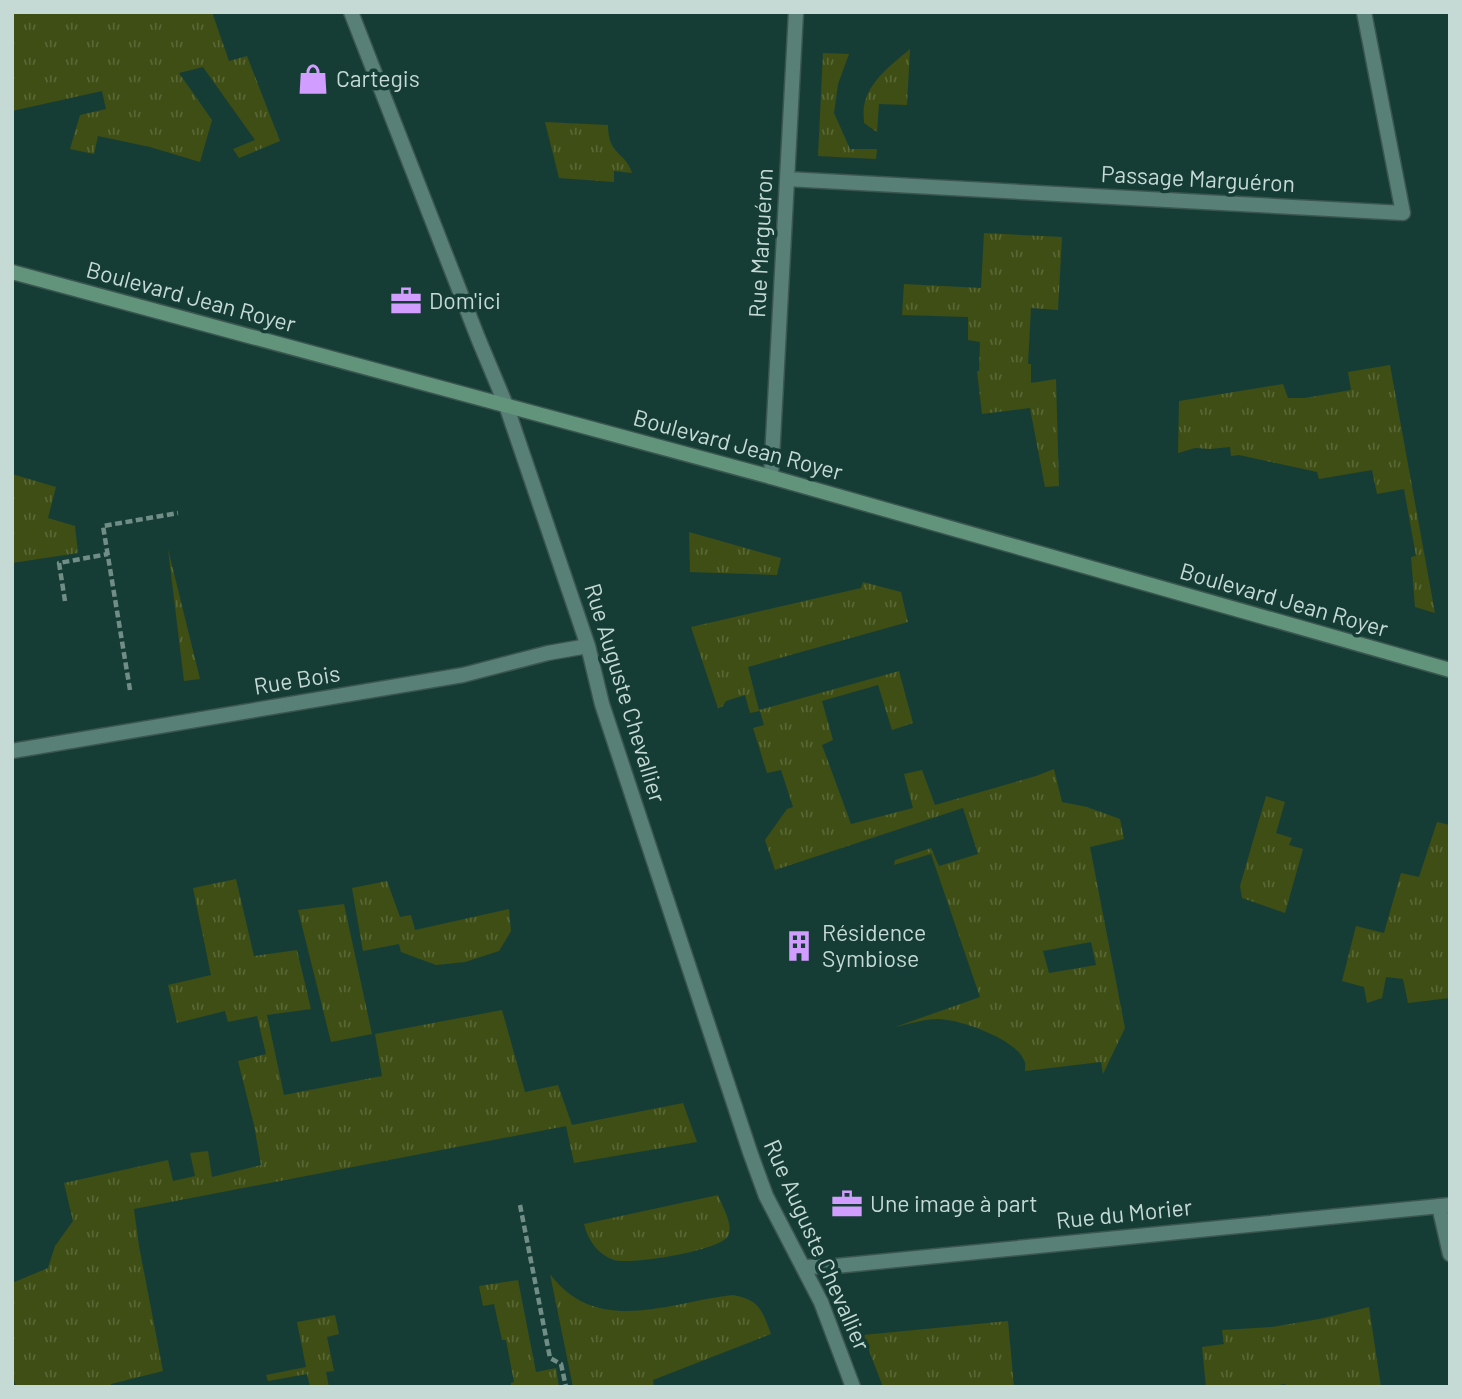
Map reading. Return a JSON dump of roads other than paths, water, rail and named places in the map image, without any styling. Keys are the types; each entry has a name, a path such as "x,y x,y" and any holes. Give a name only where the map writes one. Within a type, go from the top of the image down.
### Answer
{"street":[{"name":"Rue Auguste Chevallier","path":"351,12 506,405 588,646 602,704 766,1196 821,1302 853,1387"},
{"name":"Rue Marguéron","path":"771,477 796,12"},
{"name":"Passage Marguéron","path":"787,179 1403,213 1364,12"},
{"name":"Boulevard Jean Royer","path":"12,272 771,477 1450,670"},
{"name":"Rue Bois","path":"12,751 463,675 548,653 588,646"},
{"name":"Rue du Morier","path":"803,1267 836,1266 1444,1205"},
{"path":"1444,1205 1450,1254"}],"place":[{"name":"Cartegis","path":"313,79"},
{"name":"Dom'ici","path":"406,301"},
{"name":"Résidence Symbiose","path":"799,946"},
{"name":"Une image à part","path":"847,1204"}]}
